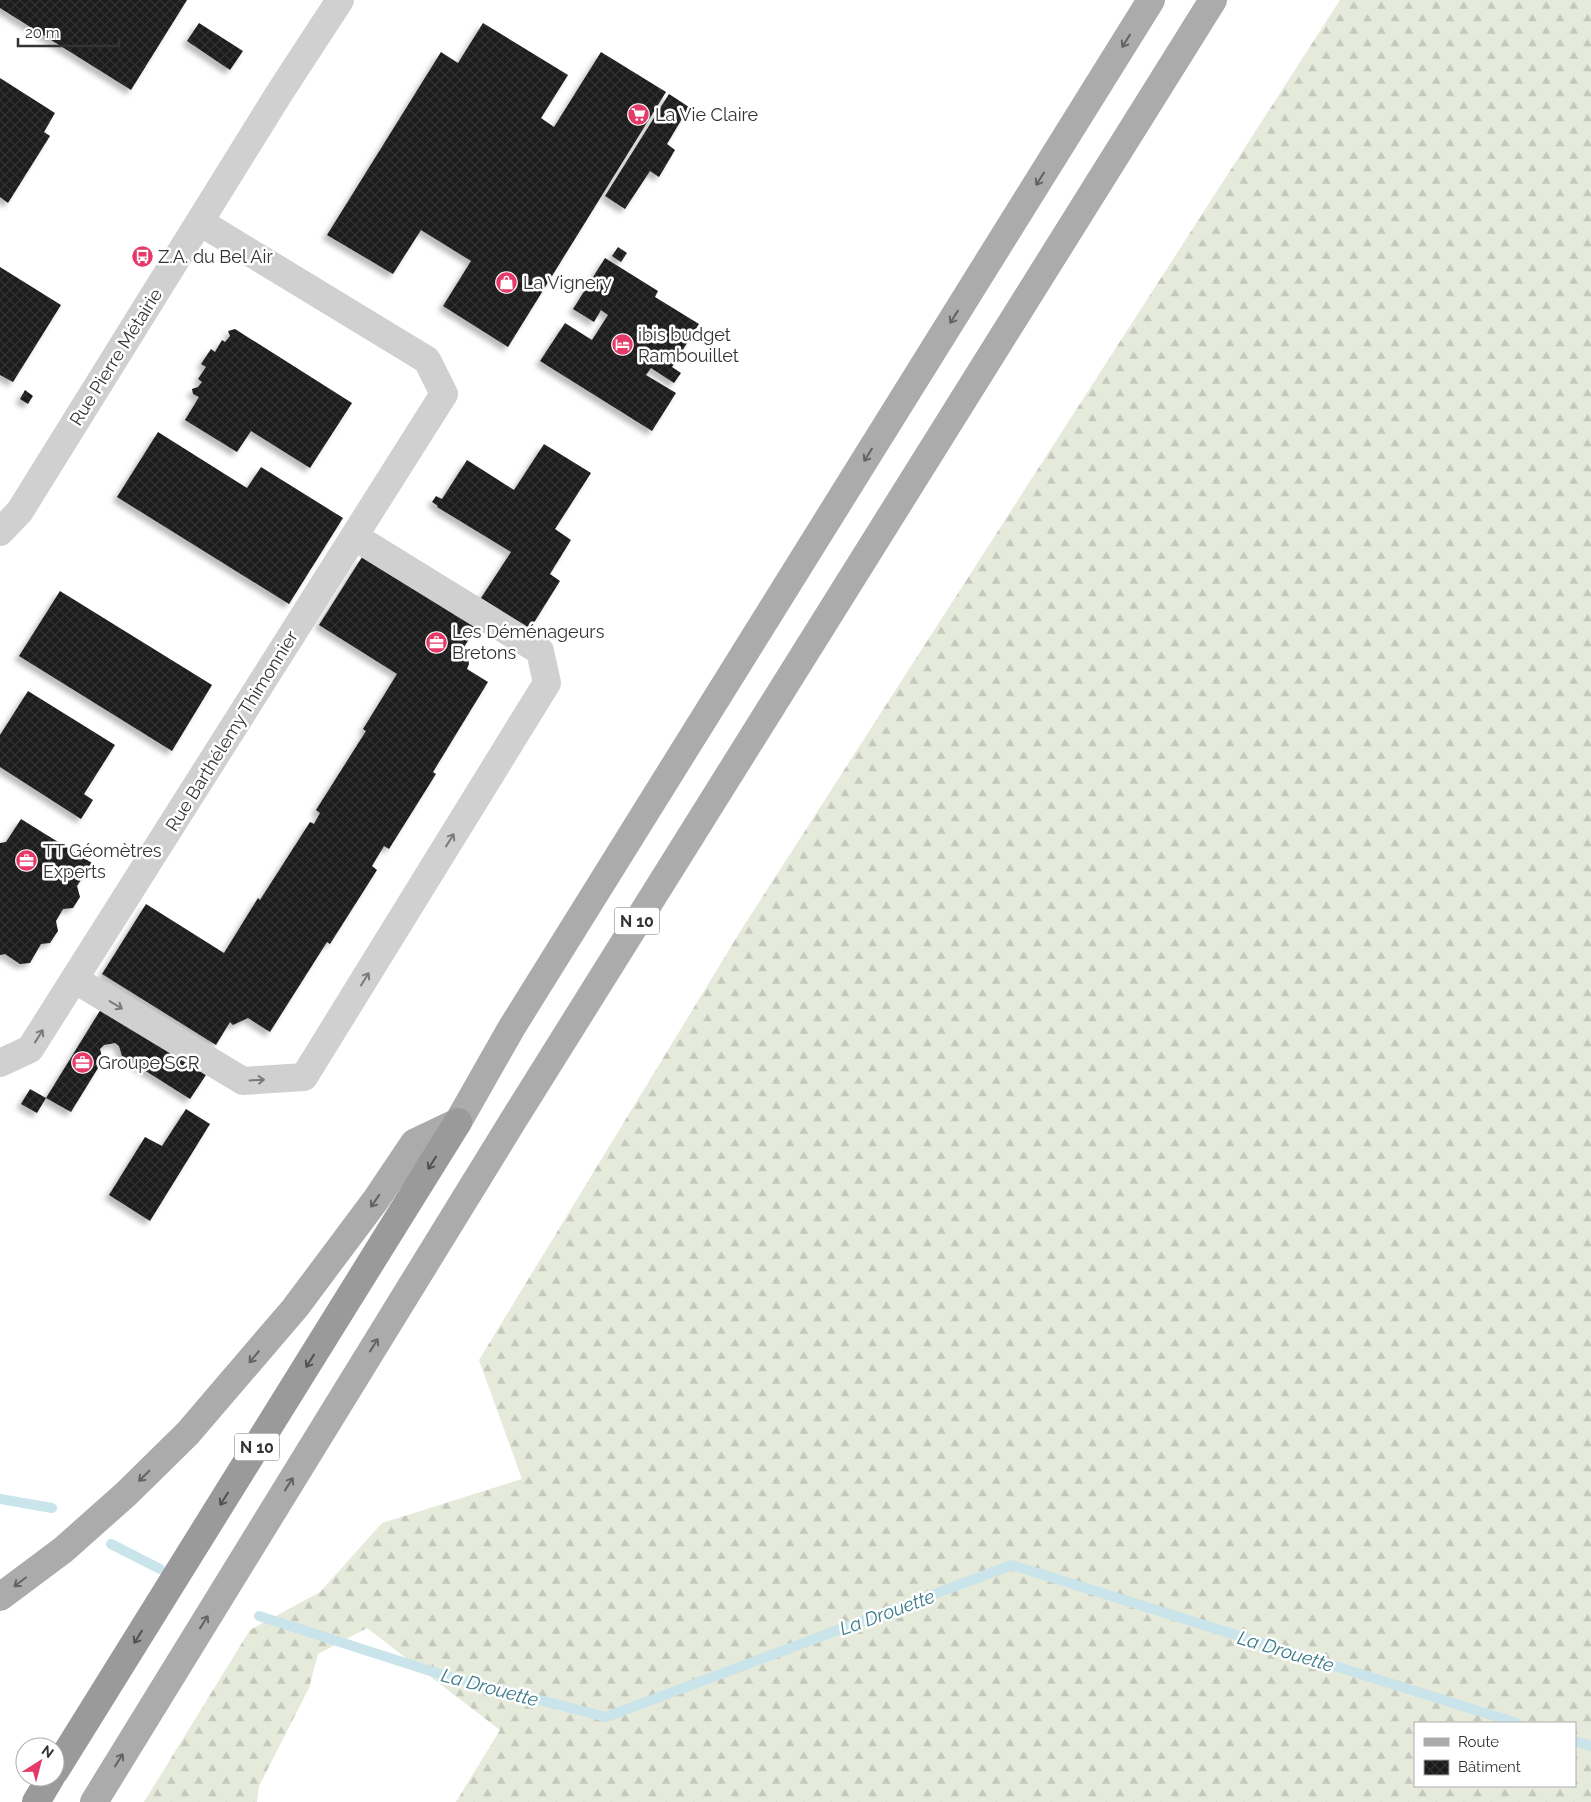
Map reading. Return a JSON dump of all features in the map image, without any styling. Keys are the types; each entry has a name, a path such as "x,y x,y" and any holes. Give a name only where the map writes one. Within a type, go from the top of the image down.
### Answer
{"highway":[{"name":"N 10","path":"65,1755 458,1122"},
{"path":"36,1802 46,1787"}],"main road":[{"name":"N 10","path":"458,1122 512,1027 1152,0"},
{"name":"N 10","path":"94,1802 519,1110 1213,0"},
{"path":"0,1597 63,1550 126,1494 188,1434 295,1308 370,1208 414,1143 458,1122"}],"street":[{"name":"Rue Pierre Métairie","path":"0,532 20,511 280,92 340,0"},
{"name":"Rue Barthélemy Thimonnier","path":"0,1063 30,1049 444,394 427,360 200,222"},
{"path":"74,980 243,1080 304,1077 547,683 540,651 355,537"}],"green space":[{"path":"1340,0 1591,0 1591,1802 456,1802 500,1730 367,1628 318,1654 309,1688 259,1786 257,1802 144,1802 250,1630 320,1592 382,1523 522,1479 479,1360 743,927"}],"building":[{"path":"0,0 187,0 131,90 0,8"},
{"path":"199,23 243,51 230,70 187,41"},
{"path":"483,23 568,75 541,118 554,127 601,52 666,92 508,347 443,306 471,261 421,230 393,274 327,235 441,52 458,63"},
{"path":"0,78 55,113 44,132 50,136 8,203 0,197"},
{"path":"669,94 689,107 667,144 675,150 659,177 650,171 625,209 605,196"},
{"path":"618,247 627,253 621,262 612,256"},
{"path":"605,258 658,291 655,297 699,324 672,367 681,373 674,383 651,368 646,375 676,393 652,431 540,361 565,323 592,340 608,315 601,310 594,322 573,309"},
{"path":"0,267 61,305 13,382 0,375"},
{"path":"235,329 352,403 310,468 251,431 237,452 185,420 199,397 193,394 192,389 198,387 202,382 198,379 206,367 201,364 211,349 215,352 222,340 225,342 230,336 228,331"},
{"path":"25,390 33,396 28,404 20,399"},
{"path":"158,432 247,488 261,467 343,518 289,604 117,497"},
{"path":"544,444 591,473 555,529 571,540 550,574 560,581 530,629 481,598 511,552 437,507 432,502 436,496 442,499 467,460 514,490"},
{"path":"362,557 476,627 463,649 467,653 469,664 467,669 488,682 433,772 436,774 389,849 384,846 372,866 377,870 330,944 327,942 270,1032 248,1018 233,1025 230,1022 216,1045 102,974 146,904 224,953 258,898 260,900 310,822 314,824 320,813 316,810 366,731 363,729 397,674 319,625"},
{"path":"60,591 212,685 172,751 19,656"},
{"path":"28,691 115,745 84,794 93,800 81,819 0,767 0,735"},
{"path":"21,819 92,863 77,886 80,897 73,908 63,909 56,921 58,931 50,943 41,944 30,963 20,964 5,954 0,955 0,843 6,842"},
{"path":"101,1009 206,1075 190,1099 122,1056 119,1046 115,1043 104,1045 100,1049 103,1060 71,1112 46,1098"},
{"path":"30,1089 46,1098 37,1113 21,1104"},
{"path":"186,1109 210,1124 150,1221 109,1195 145,1137 162,1146"}],"waterway":[{"name":"La Drouette","path":"0,1499 52,1508"},
{"name":"La Drouette","path":"111,1544 160,1569"},
{"name":"La Drouette","path":"259,1616 446,1676 606,1717 1012,1565 1514,1722"},
{"name":"La Drouette","path":"1576,1741 1591,1746"}],"place":[{"name":"La Vie Claire","path":"639,115"},
{"name":"Z.A. du Bel Air","path":"142,257"},
{"name":"La Vignery","path":"507,283"},
{"name":"ibis budget Rambouillet","path":"622,345"},
{"name":"Les Déménageurs Bretons","path":"436,642"},
{"name":"TT Géomètres Experts","path":"27,861"},
{"name":"Groupe SCR","path":"82,1063"}]}
